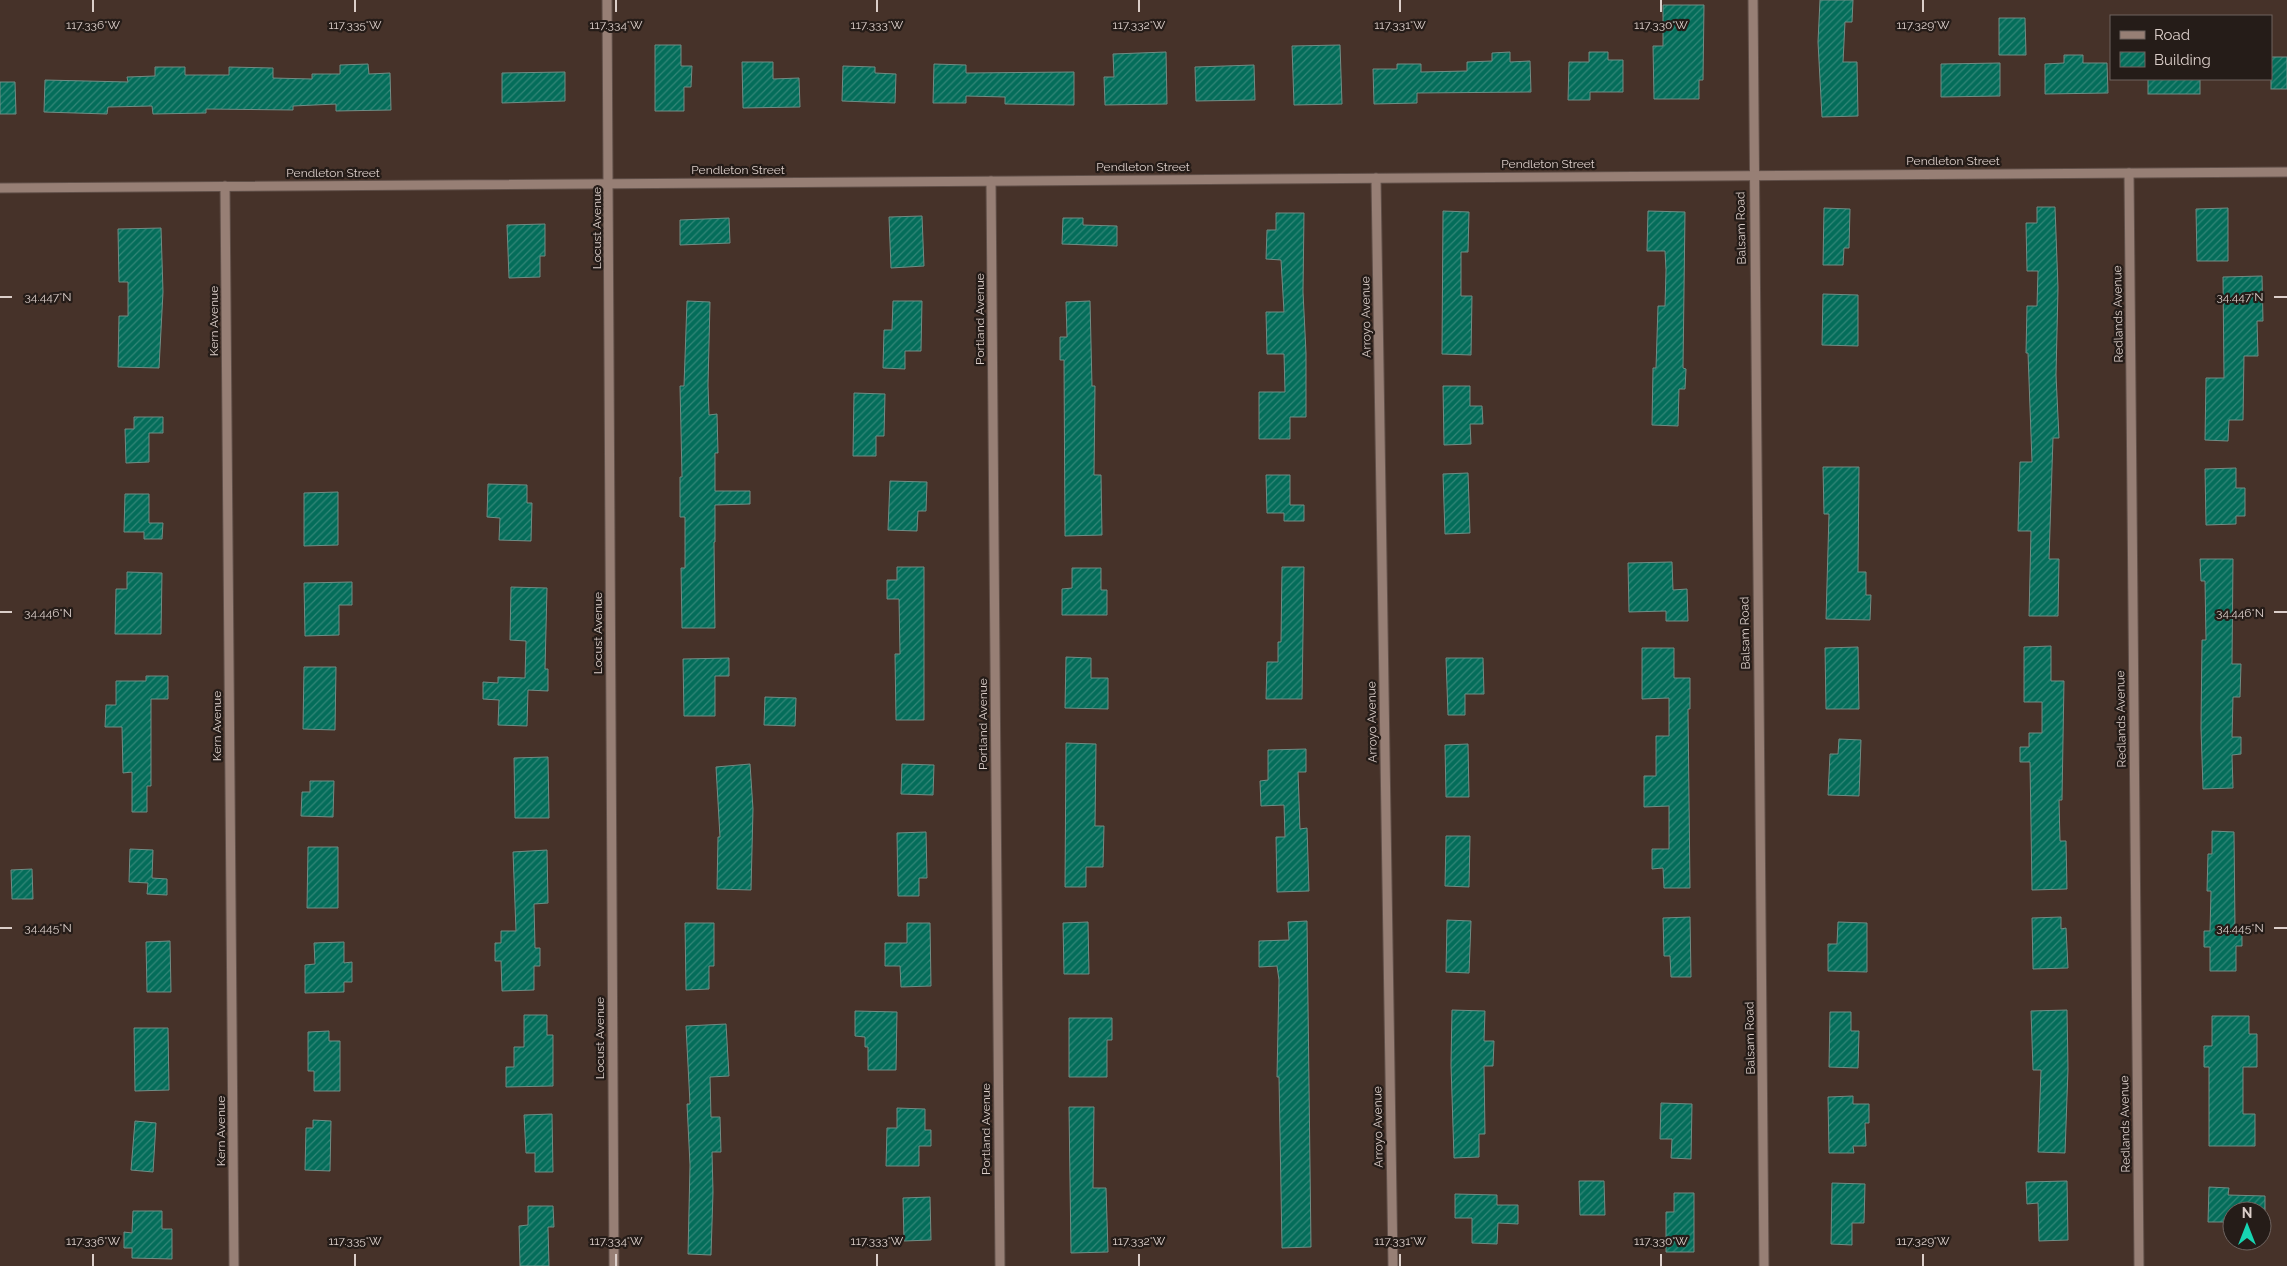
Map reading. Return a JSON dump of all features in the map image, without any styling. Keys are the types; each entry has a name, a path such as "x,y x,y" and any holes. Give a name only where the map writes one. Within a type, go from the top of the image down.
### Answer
{"street":[{"name":"Locust Avenue","path":"607,0 614,1266"},
{"name":"Balsam Road","path":"1752,0 1764,1266"},
{"name":"Pendleton Street","path":"0,188 2287,172"},
{"name":"Redlands Avenue","path":"2129,173 2138,1266"},
{"name":"Arroyo Avenue","path":"1376,178 1393,1266"},
{"name":"Portland Avenue","path":"991,181 1000,1266"},
{"name":"Kern Avenue","path":"225,186 234,1266"}],"building":[{"path":"1820,0 1853,0 1852,22 1845,22 1843,62 1857,62 1858,116 1822,117 1818,42"},
{"path":"1663,5 1704,5 1703,80 1699,80 1699,99 1654,99 1653,46 1663,46"},
{"path":"1999,18 2025,18 2026,55 1999,55"},
{"path":"655,45 681,45 681,66 692,66 691,87 684,87 684,111 655,111"},
{"path":"1340,45 1342,104 1294,105 1292,46"},
{"path":"1166,52 1167,104 1105,105 1104,77 1114,77 1113,54"},
{"path":"1510,52 1510,62 1530,61 1531,92 1417,93 1417,103 1374,104 1373,69 1397,69 1397,64 1421,64 1421,72 1467,71 1467,62 1492,61 1492,53"},
{"path":"1589,52 1608,52 1608,60 1623,60 1623,92 1590,92 1590,100 1568,100 1569,62 1589,62"},
{"path":"2064,55 2083,55 2083,63 2107,63 2108,93 2045,94 2045,64 2064,63"},
{"path":"2272,57 2287,57 2287,89 2271,89"},
{"path":"742,62 773,62 773,79 799,78 800,107 743,108"},
{"path":"2000,63 2000,96 1941,97 1941,64"},
{"path":"368,64 369,74 390,73 391,110 336,111 336,104 293,106 293,110 206,109 206,113 153,114 152,106 108,107 107,114 44,112 45,80 128,82 127,77 155,76 155,67 185,67 185,75 229,75 229,67 273,68 273,78 312,79 312,74 340,74 340,65"},
{"path":"934,64 966,65 966,73 1074,72 1074,105 1005,104 1005,97 966,96 966,103 933,103"},
{"path":"1254,65 1255,100 1196,101 1195,67"},
{"path":"843,66 875,67 875,73 896,74 895,103 842,101"},
{"path":"565,72 565,101 502,103 502,73"},
{"path":"2148,80 2200,80 2200,94 2148,94"},
{"path":"0,82 15,82 16,114 0,114"},
{"path":"2037,207 2055,207 2058,288 2056,375 2059,438 2053,438 2049,559 2059,559 2058,616 2029,616 2031,531 2018,531 2020,462 2032,462 2028,353 2026,353 2027,306 2037,306 2038,271 2027,271 2026,223 2037,223"},
{"path":"1824,208 1850,209 1849,248 1844,248 1843,265 1823,265"},
{"path":"2228,208 2228,261 2197,261 2196,209"},
{"path":"1443,211 1469,212 1468,252 1461,252 1461,296 1472,296 1471,355 1442,354"},
{"path":"1648,211 1685,212 1683,368 1686,369 1685,389 1679,389 1678,426 1652,425 1653,368 1656,368 1658,306 1665,306 1666,270 1665,251 1647,251"},
{"path":"1276,213 1304,213 1303,292 1306,353 1306,417 1290,417 1290,439 1259,439 1259,392 1285,392 1284,354 1267,354 1266,312 1284,312 1281,260 1266,259 1267,230 1276,230"},
{"path":"922,216 924,266 891,268 889,217"},
{"path":"729,218 730,243 680,245 680,220"},
{"path":"1063,218 1083,218 1083,225 1117,226 1117,246 1062,244"},
{"path":"545,224 545,256 540,256 540,277 509,278 507,225"},
{"path":"161,228 163,292 159,368 118,367 119,316 128,316 128,282 119,282 118,229"},
{"path":"2262,276 2263,321 2257,321 2258,356 2244,356 2243,420 2229,420 2228,441 2205,440 2206,378 2224,378 2223,277"},
{"path":"1823,294 1858,295 1858,346 1822,345"},
{"path":"687,301 710,302 708,385 709,415 717,414 718,453 715,453 715,491 750,491 750,504 715,505 715,628 682,628 681,568 685,568 685,517 680,517 680,477 682,477 680,386 684,386"},
{"path":"893,301 922,301 921,351 905,351 905,369 883,368 884,330 892,330"},
{"path":"1090,301 1092,386 1095,386 1094,475 1101,475 1102,535 1065,536 1064,360 1060,360 1060,337 1067,337 1066,302"},
{"path":"1443,386 1470,386 1470,406 1482,406 1483,424 1470,424 1471,444 1444,445"},
{"path":"854,393 885,394 884,436 876,436 876,456 853,456"},
{"path":"134,417 163,417 163,433 149,433 149,462 126,463 125,429 134,429"},
{"path":"1823,467 1859,467 1858,572 1866,572 1866,595 1871,595 1870,620 1826,619 1829,514 1824,514"},
{"path":"2236,468 2236,488 2245,488 2245,516 2236,516 2236,524 2206,525 2205,469"},
{"path":"1468,473 1470,533 1445,534 1443,474"},
{"path":"1266,475 1290,475 1290,505 1304,505 1304,521 1284,521 1284,513 1267,513"},
{"path":"890,481 927,482 926,511 918,511 917,531 888,530"},
{"path":"488,484 527,485 527,503 532,503 531,541 499,540 500,518 487,517"},
{"path":"338,492 338,545 304,546 304,493"},
{"path":"125,494 149,494 149,523 163,523 162,539 144,539 144,532 124,532"},
{"path":"2200,559 2233,559 2232,664 2241,664 2240,697 2233,697 2232,737 2241,737 2241,754 2232,755 2233,788 2203,789 2201,728 2202,640 2206,640 2205,581 2201,581"},
{"path":"1672,562 1673,590 1687,589 1688,621 1666,621 1666,611 1629,612 1628,563"},
{"path":"897,567 924,567 924,720 896,720 895,654 900,654 899,599 887,599 887,580 897,580"},
{"path":"1282,567 1304,567 1302,699 1266,699 1267,662 1278,662 1278,642 1281,642"},
{"path":"1072,568 1101,568 1101,590 1107,590 1107,615 1062,615 1062,589 1072,588"},
{"path":"127,572 162,573 161,634 115,634 116,589 127,589"},
{"path":"352,582 352,605 339,605 339,635 305,636 304,583"},
{"path":"511,587 547,588 545,669 548,669 548,691 528,690 527,726 498,725 499,700 483,699 483,682 498,683 498,677 525,678 526,641 510,640"},
{"path":"2051,646 2051,681 2064,681 2062,800 2059,800 2060,841 2066,841 2067,889 2032,890 2030,762 2020,762 2020,747 2029,747 2029,733 2042,733 2042,702 2024,702 2024,647"},
{"path":"1858,647 1859,709 1826,709 1825,648"},
{"path":"1642,648 1674,648 1674,678 1690,678 1690,709 1688,709 1690,888 1664,888 1663,868 1652,869 1652,849 1669,849 1669,806 1644,807 1644,776 1656,776 1656,736 1669,736 1669,698 1642,699"},
{"path":"1066,657 1091,658 1091,678 1108,678 1108,709 1065,708"},
{"path":"729,658 729,676 715,676 715,716 684,716 683,659"},
{"path":"1446,658 1483,658 1484,694 1465,694 1465,715 1448,715"},
{"path":"304,667 336,667 335,730 303,729"},
{"path":"146,676 168,676 168,699 151,699 151,786 147,786 147,812 132,812 132,772 123,773 122,727 105,727 106,705 116,705 116,681 146,681"},
{"path":"765,697 796,698 795,726 764,725"},
{"path":"1839,739 1861,740 1859,796 1828,795 1830,754 1838,754"},
{"path":"1066,743 1096,744 1095,826 1104,826 1103,867 1086,867 1086,887 1065,887"},
{"path":"1468,744 1469,797 1446,797 1445,745"},
{"path":"1306,749 1306,772 1298,772 1300,829 1307,828 1309,891 1277,892 1276,837 1285,837 1284,805 1261,806 1260,781 1268,780 1268,750"},
{"path":"548,757 549,818 515,818 514,758"},
{"path":"750,764 753,809 751,890 717,889 718,837 720,837 716,767"},
{"path":"902,764 934,765 933,795 901,794"},
{"path":"310,781 334,781 333,817 301,816 302,792 310,792"},
{"path":"2212,831 2234,832 2235,928 2242,928 2242,946 2236,946 2236,971 2210,971 2210,947 2204,947 2204,931 2210,931 2211,891 2207,891 2208,854 2212,854"},
{"path":"926,832 927,878 919,878 919,896 898,896 897,833"},
{"path":"1446,836 1470,836 1469,887 1445,886"},
{"path":"308,847 338,847 338,908 307,908"},
{"path":"130,849 153,850 152,878 167,879 167,895 147,894 148,883 129,882"},
{"path":"547,850 548,903 534,904 535,948 540,948 540,966 534,966 534,990 502,991 501,961 495,961 495,943 501,943 501,931 516,931 513,852"},
{"path":"32,869 33,899 12,899 11,870"},
{"path":"1690,917 1691,977 1671,977 1670,956 1664,956 1663,918"},
{"path":"2061,917 2061,929 2066,928 2068,968 2033,969 2032,918"},
{"path":"1447,920 1471,921 1469,973 1446,972"},
{"path":"1307,921 1311,1247 1282,1248 1279,1077 1277,1077 1279,980 1277,966 1259,967 1259,941 1289,940 1288,922"},
{"path":"1088,922 1089,974 1064,974 1063,923"},
{"path":"1838,922 1867,923 1867,972 1828,971 1828,944 1837,944"},
{"path":"685,923 714,923 714,966 709,966 709,989 686,990"},
{"path":"907,923 930,923 931,986 901,987 900,966 885,966 885,943 907,943"},
{"path":"170,941 171,992 147,992 146,942"},
{"path":"344,942 344,963 352,962 352,982 344,982 344,992 305,993 305,965 315,964 314,943"},
{"path":"1452,1010 1485,1011 1484,1041 1494,1041 1493,1066 1484,1066 1485,1134 1479,1134 1479,1157 1454,1158 1451,1065"},
{"path":"2067,1010 2068,1069 2065,1153 2038,1152 2041,1070 2033,1070 2031,1011"},
{"path":"855,1011 897,1012 896,1070 868,1070 868,1047 865,1047 865,1037 855,1036"},
{"path":"1830,1012 1851,1012 1851,1031 1859,1031 1858,1068 1829,1067"},
{"path":"524,1015 547,1015 547,1035 553,1035 553,1086 506,1087 506,1067 514,1067 514,1047 524,1047"},
{"path":"2212,1016 2249,1016 2249,1034 2257,1034 2257,1067 2243,1067 2243,1114 2255,1114 2255,1146 2209,1146 2209,1067 2204,1067 2204,1046 2212,1046"},
{"path":"1069,1018 1112,1018 1112,1040 1107,1040 1107,1077 1069,1077"},
{"path":"726,1024 729,1076 710,1077 711,1117 720,1117 721,1152 712,1152 711,1255 688,1254 690,1165 687,1104 690,1104 686,1026"},
{"path":"134,1028 168,1028 169,1090 135,1091"},
{"path":"329,1031 329,1041 340,1041 340,1091 314,1091 314,1071 308,1071 308,1032"},
{"path":"1853,1096 1853,1104 1869,1104 1869,1123 1865,1123 1866,1146 1853,1146 1854,1153 1829,1153 1828,1097"},
{"path":"1661,1103 1692,1104 1691,1159 1671,1158 1672,1139 1660,1139"},
{"path":"1069,1107 1094,1107 1093,1188 1106,1188 1108,1252 1071,1253"},
{"path":"897,1108 925,1109 925,1130 931,1130 931,1146 919,1146 919,1166 886,1166 887,1128 897,1128"},
{"path":"552,1114 553,1172 535,1172 535,1153 526,1153 524,1115"},
{"path":"313,1120 331,1121 330,1171 305,1170 306,1128 313,1128"},
{"path":"135,1121 156,1123 153,1172 131,1170"},
{"path":"1579,1181 1604,1181 1605,1215 1580,1215"},
{"path":"2067,1181 2068,1240 2039,1241 2038,1203 2027,1204 2026,1182"},
{"path":"1832,1183 1865,1184 1864,1223 1852,1223 1852,1245 1831,1244"},
{"path":"2209,1187 2229,1188 2228,1195 2265,1196 2265,1201 2222,1201 2222,1222 2208,1222"},
{"path":"1674,1193 1694,1193 1694,1252 1666,1252 1666,1212 1674,1212"},
{"path":"1455,1194 1497,1195 1497,1205 1518,1205 1518,1224 1498,1223 1497,1244 1472,1243 1472,1218 1455,1218"},
{"path":"930,1197 931,1240 904,1241 903,1198"},
{"path":"528,1206 553,1206 554,1227 548,1227 549,1266 520,1266 519,1226 528,1225"},
{"path":"133,1211 162,1211 162,1229 172,1229 172,1259 132,1258 132,1248 124,1248 124,1232 132,1233"}]}
